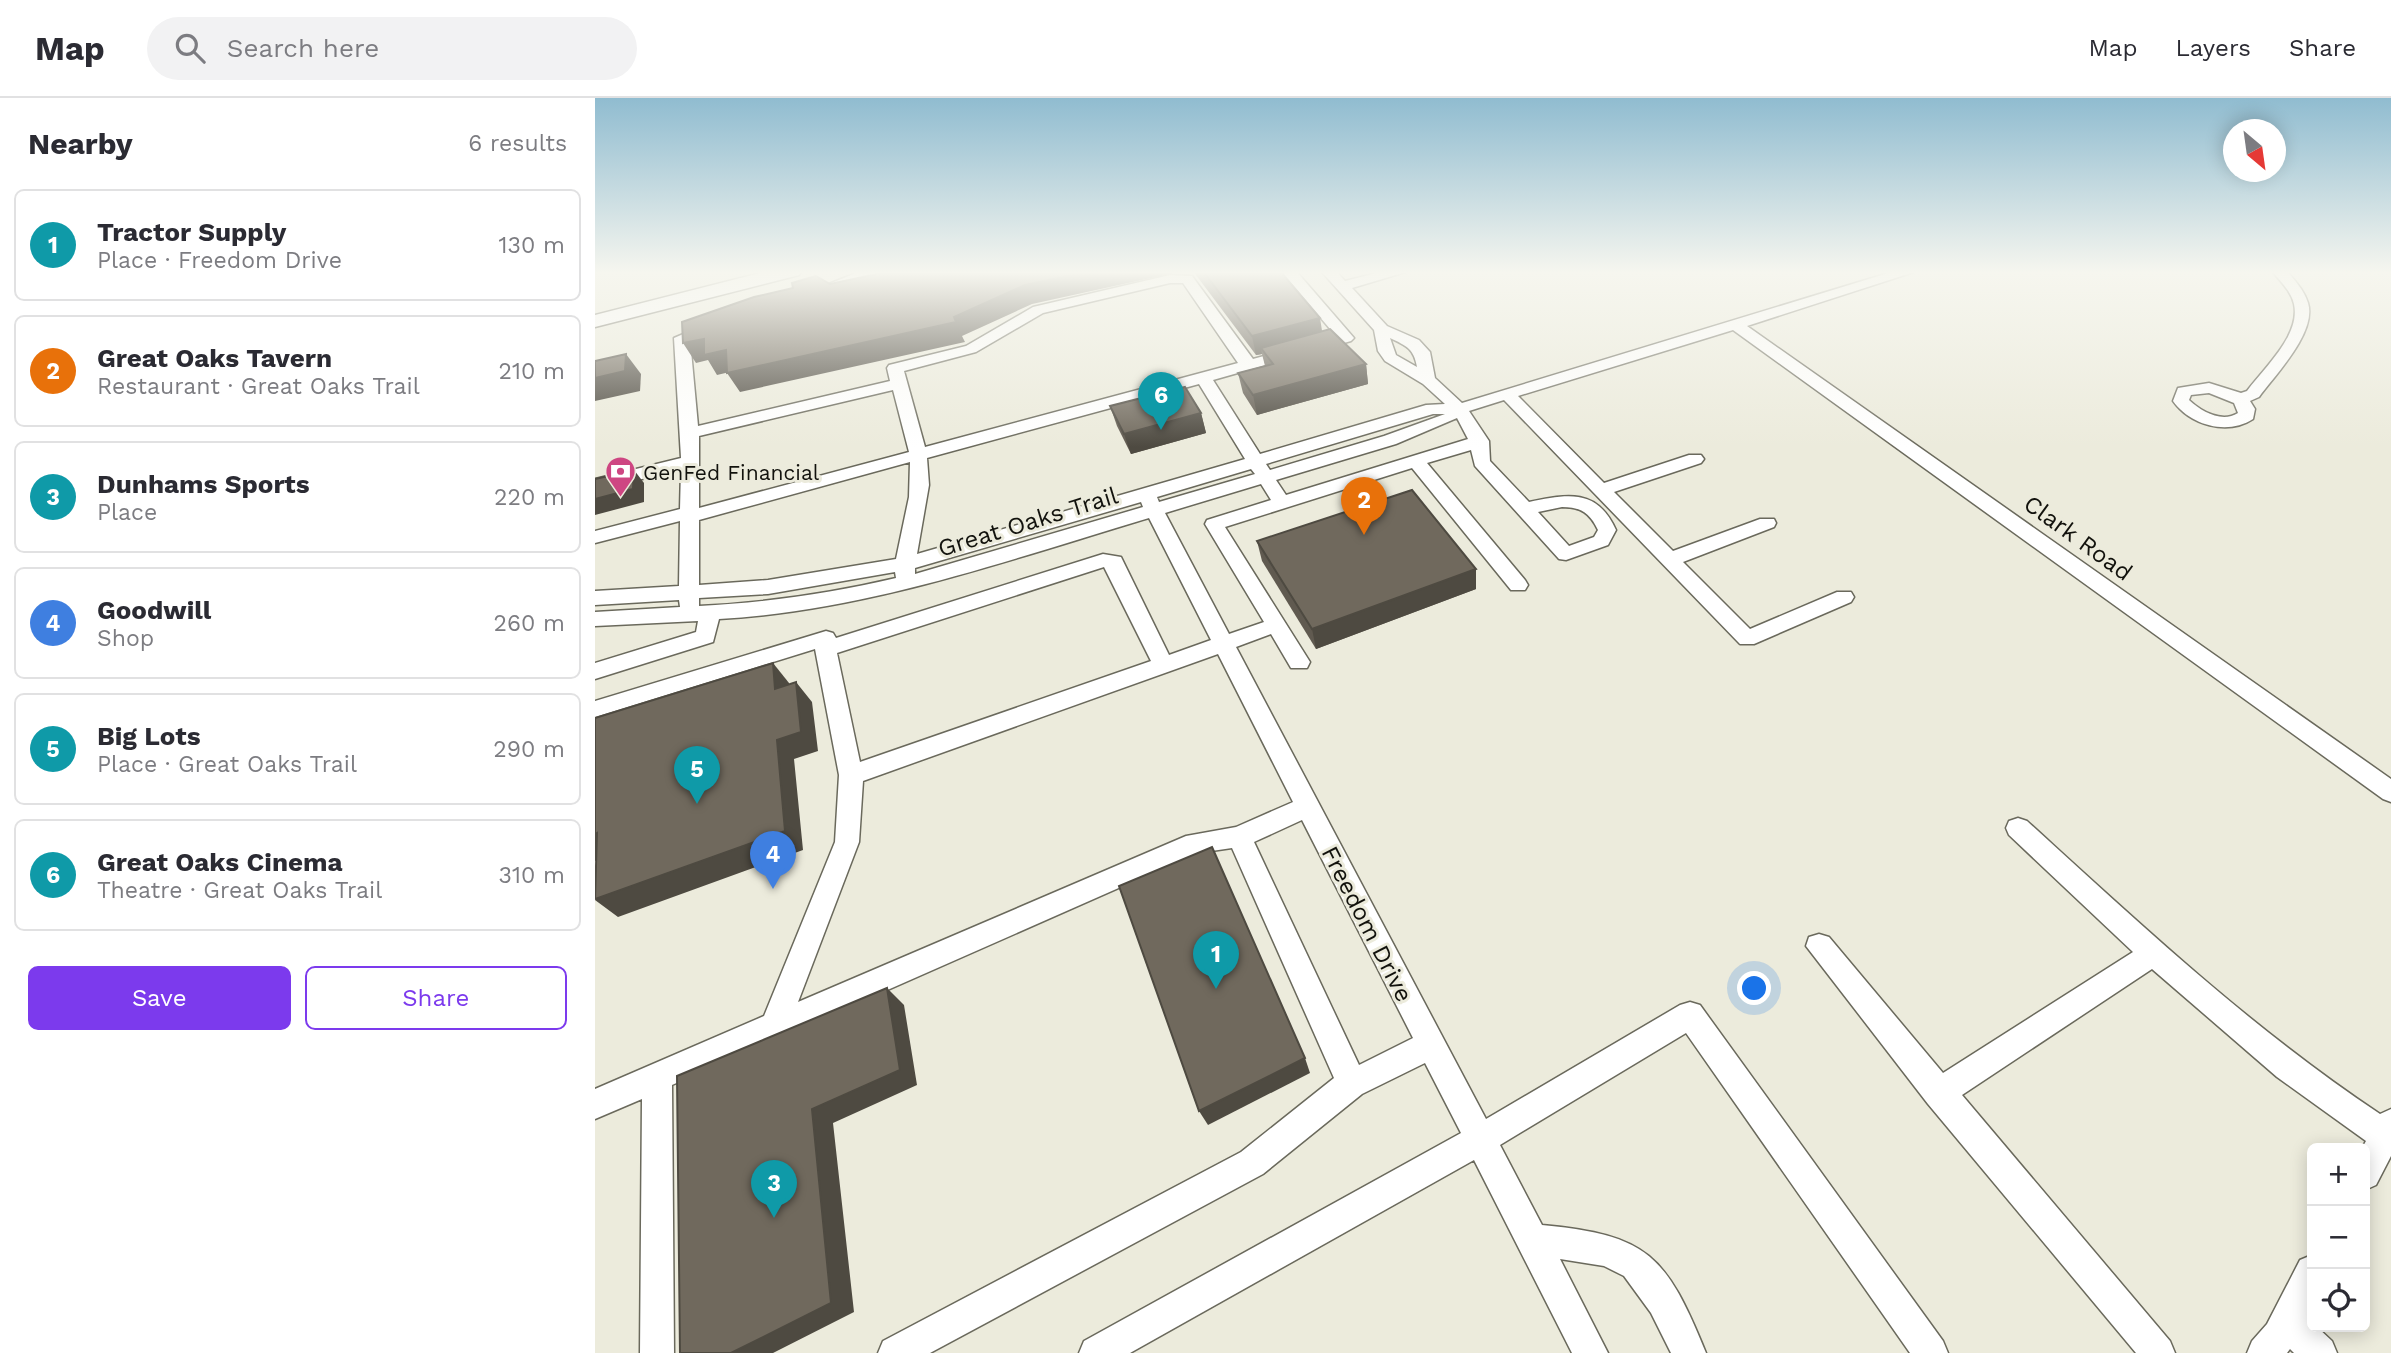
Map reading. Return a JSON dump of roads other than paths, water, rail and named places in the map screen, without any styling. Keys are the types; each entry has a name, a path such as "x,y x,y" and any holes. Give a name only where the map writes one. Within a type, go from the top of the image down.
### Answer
{"highway":[{"path":"595,337 617,330"}],"street":[{"path":"595,695 695,662 707,651 700,613 689,591 690,433 682,338 707,330"},
{"path":"905,574 907,541 920,487 916,454 895,368 971,349 1004,330"},
{"path":"1224,330 1247,362 1244,366"},
{"path":"595,537 690,514 1346,338 1339,330"},
{"path":"1382,330 1382,345 1390,358 1406,371 1427,379 1459,409 1480,441 1481,462 1525,509"},
{"path":"1383,330 1414,343 1422,352 1427,379"},
{"name":"Great Oaks Trail","path":"595,619 700,613 824,600 1260,469 1436,424 1447,420 1459,409 1718,330"},
{"name":"Clark Road","path":"1744,330 2391,792"},
{"path":"2239,399 2253,394 2300,330"},
{"path":"1203,378 1282,503"},
{"path":"690,433 899,384"},
{"path":"1507,394 1747,639 1844,597"},
{"path":"1299,662 1214,524 1480,441"},
{"path":"1601,490 1695,459"},
{"path":"595,485 690,461"},
{"path":"1416,461 1518,585"},
{"name":"Freedom Drive","path":"1150,502 1591,1353"},
{"path":"1669,560 1767,523"},
{"path":"595,709 1103,560 1114,562 1164,666"},
{"name":"Great Oaks Trail","path":"595,598 905,574"},
{"path":"774,1027 847,842 851,775 826,643 824,600"},
{"path":"851,775 1276,625"},
{"path":"595,671 706,637"},
{"path":"595,1104 1195,843 1239,837 1307,807"},
{"path":"2018,828 2242,1033 2335,1104 2388,1130 2370,1164"},
{"path":"1239,837 1352,1084"},
{"path":"1819,946 2158,1353"},
{"path":"1939,1093 2154,953"},
{"path":"1096,1353 1135,1343 1690,1015 1931,1353"},
{"path":"895,1353 1252,1163 1319,1107 1352,1084 1430,1045"},
{"path":"657,1077 657,1353"},
{"path":"1531,1240 1598,1248 1630,1259 1659,1293 1689,1353"},
{"path":"2264,1353 2307,1281"},
{"path":"2285,1322 2320,1353"}],"place":[{"name":"Great Oaks Cinema","path":"1161,430"},
{"name":"GenFed Financial","path":"620,499"},
{"name":"Great Oaks Tavern","path":"1364,535"},
{"name":"Big Lots","path":"697,804"},
{"name":"Goodwill","path":"773,889"},
{"name":"Tractor Supply","path":"1216,989"},
{"name":"Dunhams Sports","path":"774,1218"}]}
